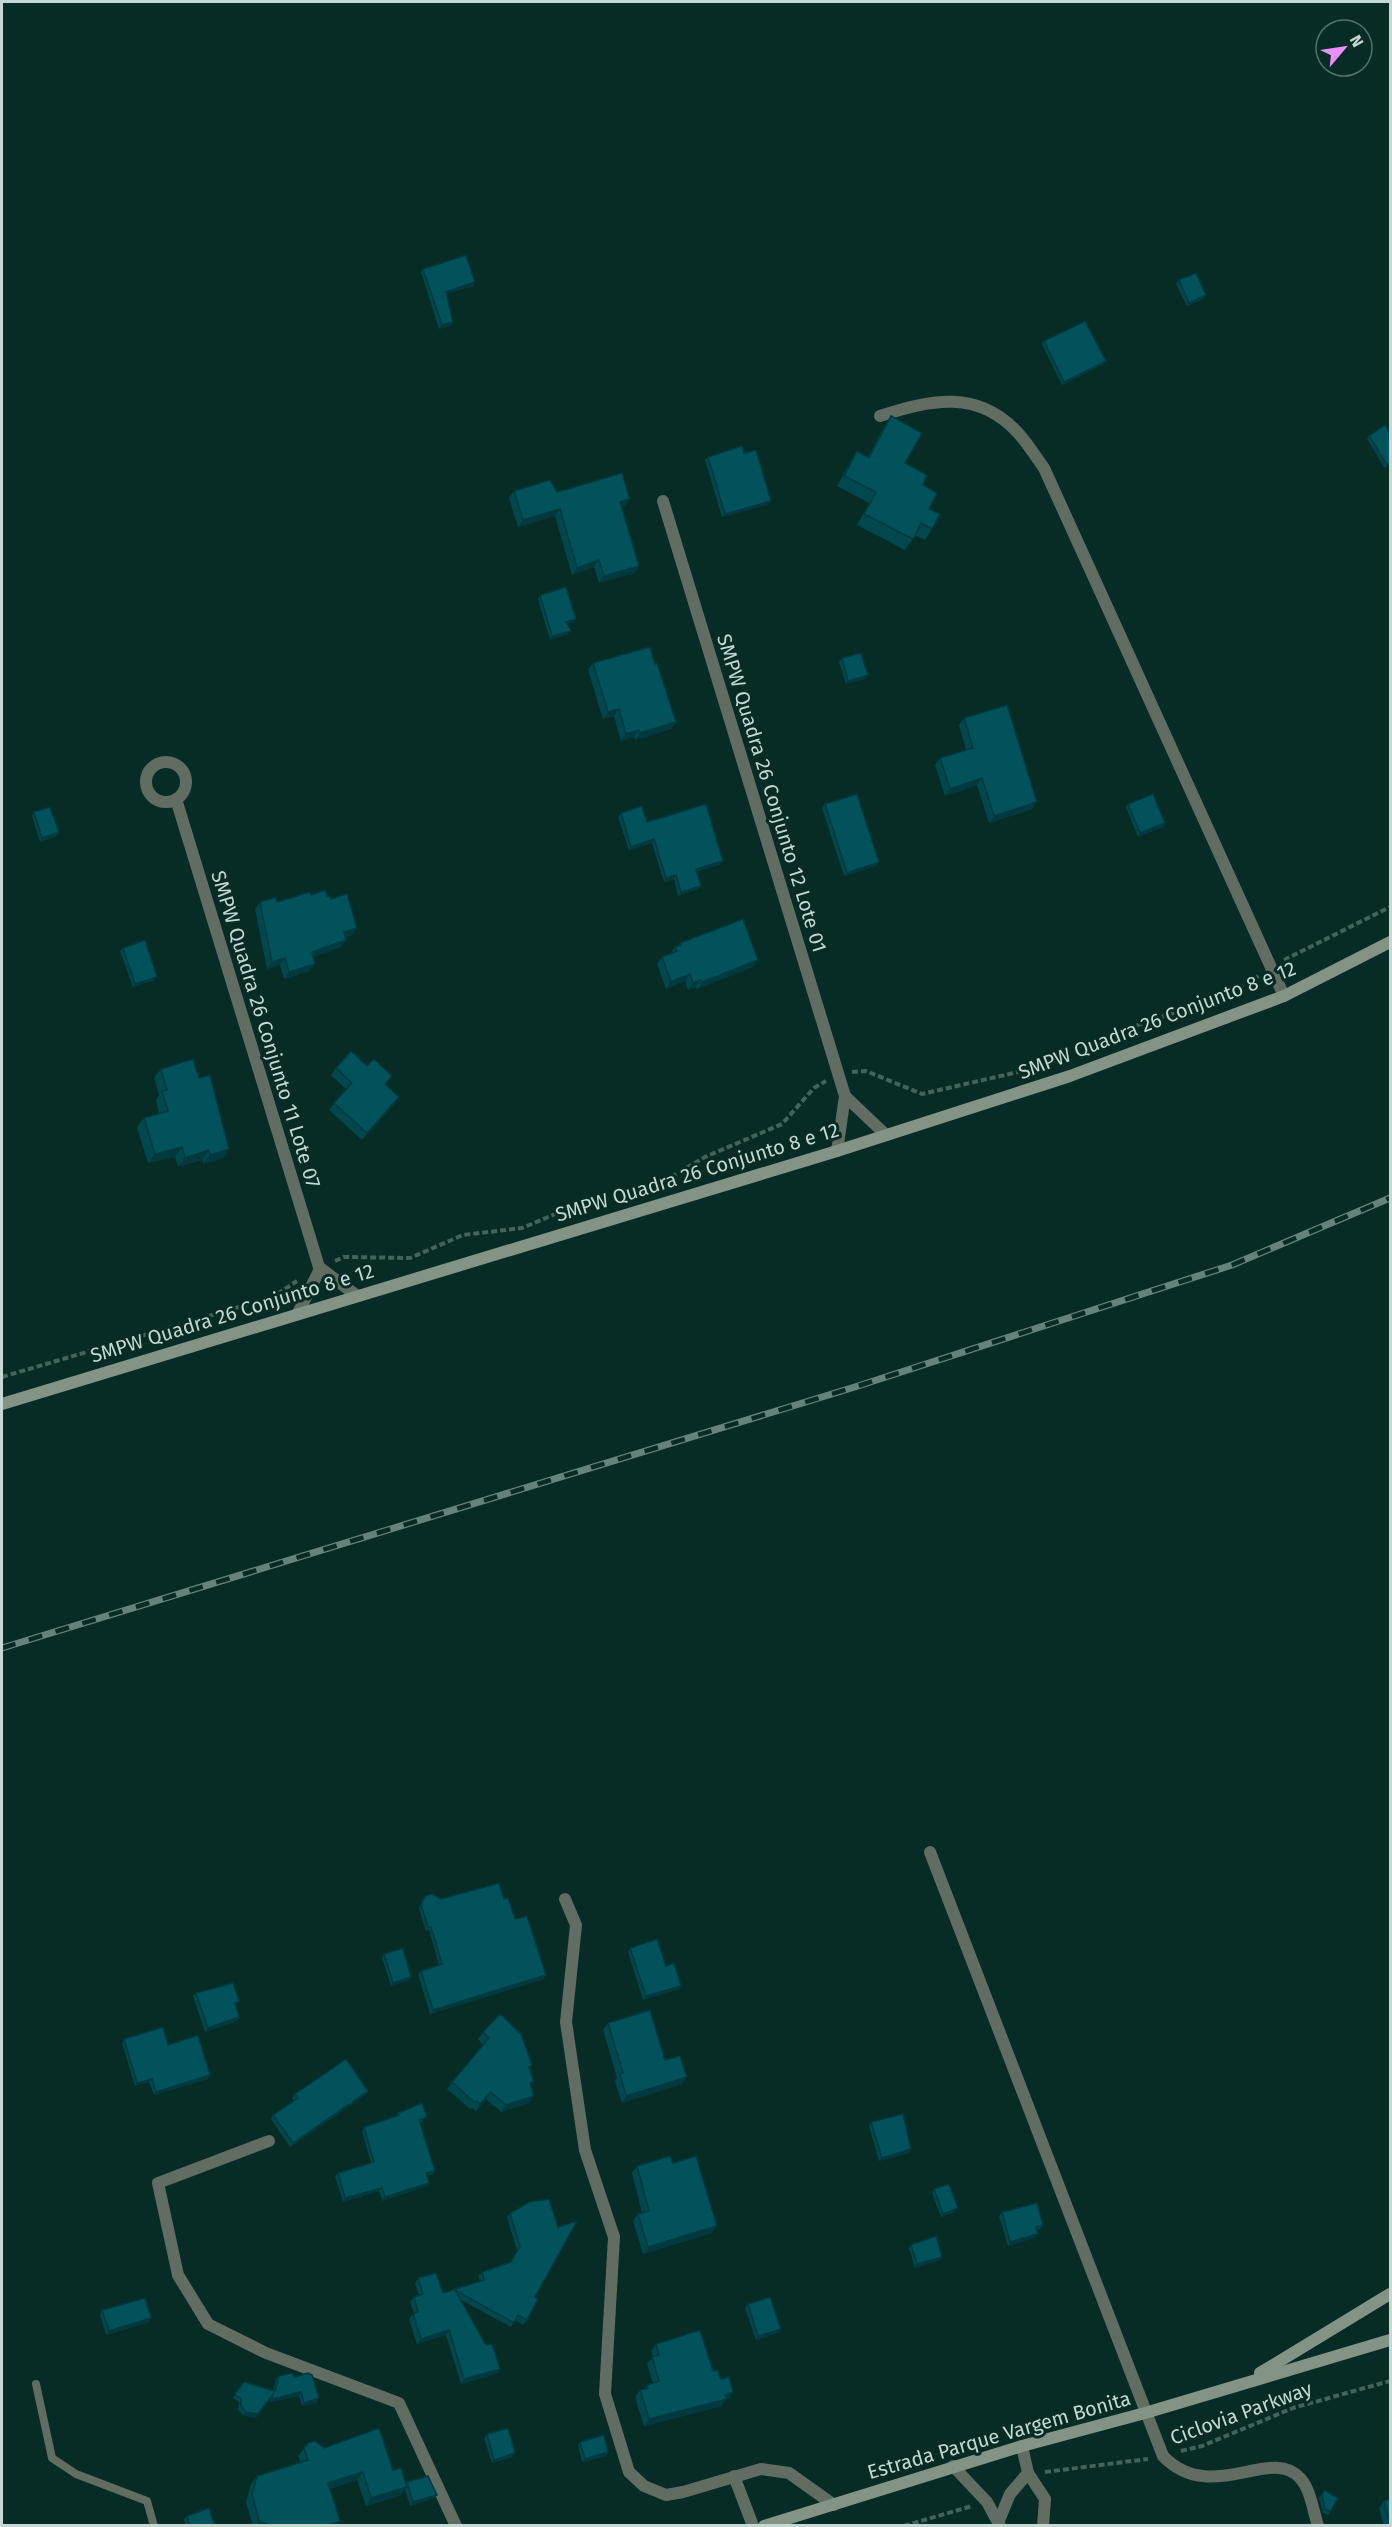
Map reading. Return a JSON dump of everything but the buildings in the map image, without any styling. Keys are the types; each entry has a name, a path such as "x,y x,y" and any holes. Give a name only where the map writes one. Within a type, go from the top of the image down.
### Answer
{"street":[{"path":"880,416 922,402 940,401 976,405 998,416 1018,432 1044,468 1284,996"},
{"name":"SMPW Quadra 26 Conjunto 12 Lote 01","path":"663,501 837,1074 845,1096 886,1135"},
{"name":"SMPW Quadra 26 Conjunto 11 Lote 07","path":"176,799 320,1268"},
{"name":"SMPW Quadra 26 Conjunto 8 e 12","path":"2,1404 837,1151 1070,1076 1284,996 1390,942"},
{"name":"SMPW Quadra 26 Conjunto 12 Lote 01","path":"837,1151 845,1096"},
{"path":"298,1313 320,1268 356,1295"},
{"path":"930,1852 1163,2456 1172,2466 1199,2477 1218,2477 1263,2468 1283,2468 1293,2471 1302,2479 1318,2526"},
{"path":"565,1899 576,1925 566,2022 585,2150 614,2237 605,2394 629,2472 644,2486 666,2495 761,2469 789,2473 834,2505"},
{"path":"268,2141 158,2183 178,2275 208,2324 266,2353 399,2403 456,2526"},
{"name":"Estrada Parque Vargem Bonita","path":"1246,2382 1390,2294"},
{"name":"Estrada Parque Vargem Bonita","path":"764,2526 953,2466 1145,2413 1390,2340"},
{"path":"1022,2446 1028,2473 1045,2499 1043,2526"},
{"path":"953,2466 987,2502 999,2524"},
{"path":"999,2524 1010,2494 1028,2473"},
{"path":"734,2476 753,2526"}],"lane":[{"path":"36,2384 52,2458 76,2474 147,2501 154,2526"}],"path":[{"path":"1102,1048 1129,1028 1229,994 1293,954 1390,907"},
{"path":"2,1377 273,1297 320,1268 344,1257 410,1258 463,1235 522,1228 567,1209 664,1181 705,1157 782,1124 814,1088 837,1074 866,1071 922,1094 1048,1065"},
{"name":"Ciclovia Parkway","path":"1028,2473 1163,2456 1202,2446 1293,2408 1390,2381"},
{"path":"904,2526 987,2502"}],"railway":[{"path":"2,1648 858,1386 1232,1265 1390,1198"}]}
